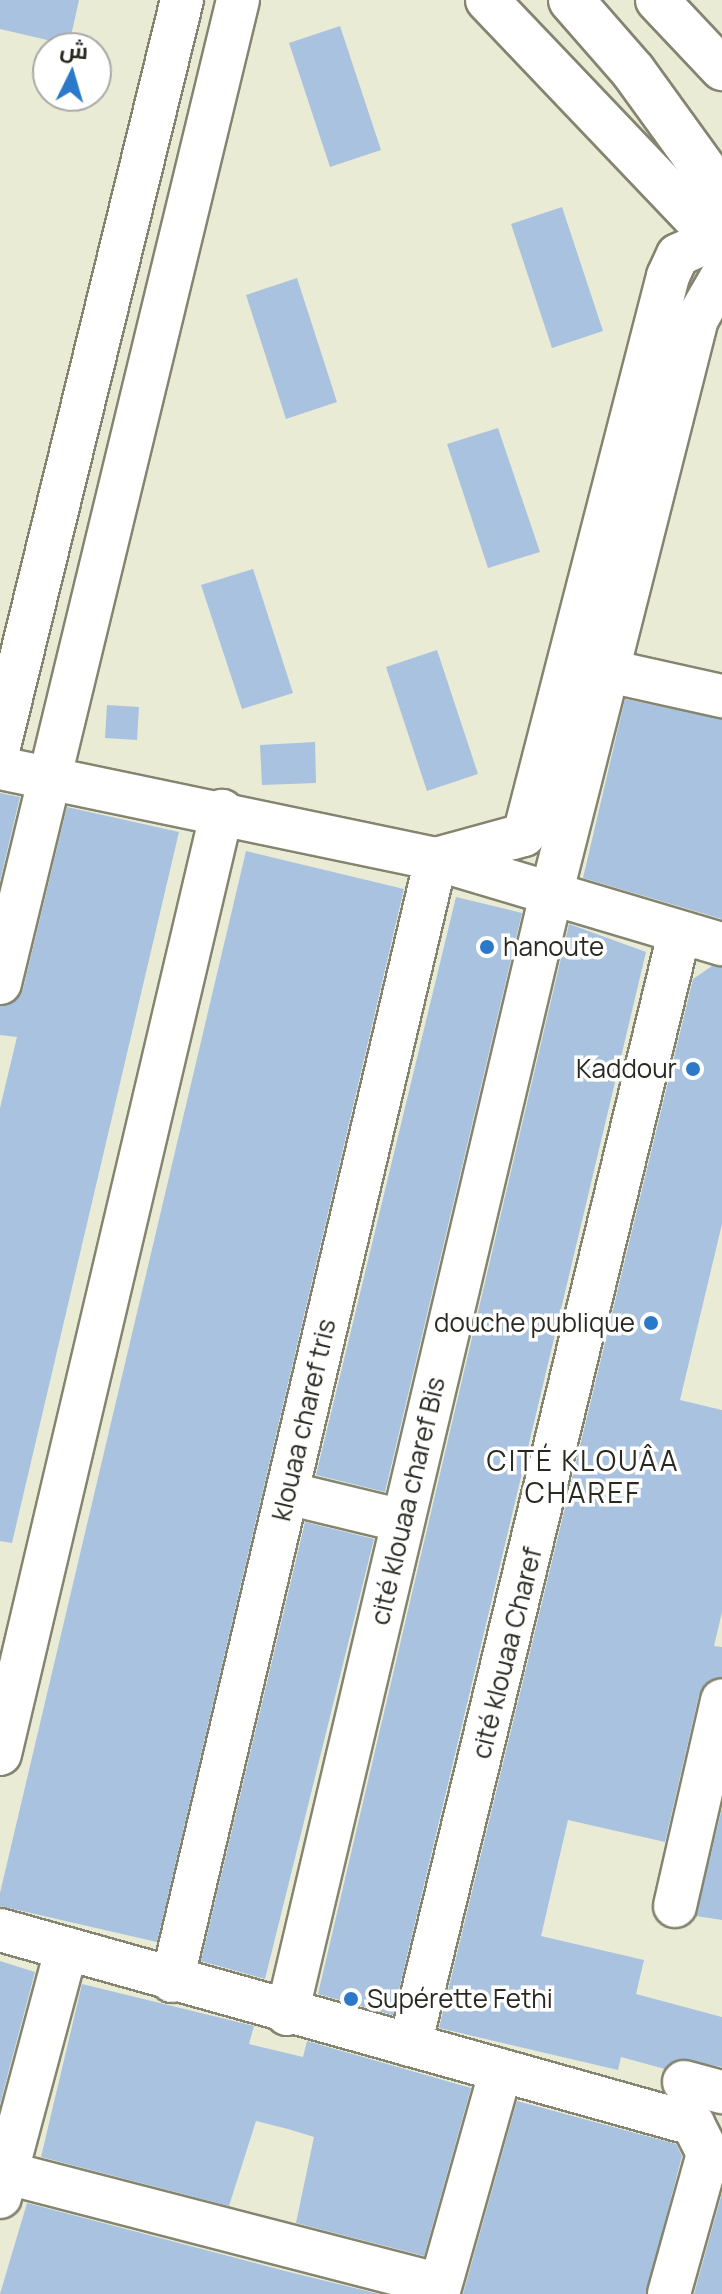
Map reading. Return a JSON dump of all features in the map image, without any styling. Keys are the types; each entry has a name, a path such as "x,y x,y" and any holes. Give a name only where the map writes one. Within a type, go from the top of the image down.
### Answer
{"main road":[{"path":"584,6 722,194"},
{"path":"633,71 722,140"}],"street":[{"path":"0,983 231,27 266,0"},
{"path":"487,0 719,249"},
{"path":"657,0 722,69"},
{"path":"0,743 179,16 231,27"},
{"path":"436,859 524,835 668,276 678,255 719,249"},
{"name":"cité klouaa charef Bis","path":"287,2014 551,895 697,319 719,249"},
{"path":"609,671 722,696"},
{"path":"0,768 222,811 436,859 679,934 722,944"},
{"path":"0,1754 222,811"},
{"name":"klouaa charef tris","path":"172,1981 436,859"},
{"name":"cité klouaa Charef","path":"410,2045 679,934"},
{"path":"287,1493 403,1521"},
{"path":"675,1906 722,1700"},
{"path":"0,1930 287,2014 693,2124 705,2136 708,2154 669,2294"},
{"path":"66,1950 3,2185 439,2289 500,2073"}],"building":[{"path":"0,0 79,0 72,32 32,32 32,36 0,29"},
{"path":"340,26 381,150 330,167 289,43"},
{"path":"562,207 603,331 552,348 511,224"},
{"path":"297,278 337,402 286,419 246,295"},
{"path":"498,428 540,552 488,568 447,444"},
{"path":"253,569 293,693 242,709 201,585"},
{"path":"437,650 478,774 427,791 386,667"},
{"path":"625,699 722,719 722,919 583,878"},
{"path":"107,705 139,707 137,740 105,738"},
{"path":"315,742 316,783 262,785 260,745"},
{"path":"0,793 20,797 0,881"},
{"path":"67,807 179,832 12,1543 0,1541 0,1108 17,1037 0,1035 0,1006 23,989"},
{"path":"246,851 404,889 157,1942 0,1906 0,1893"},
{"path":"456,897 522,913 385,1492 316,1475"},
{"path":"569,924 646,952 393,2015 318,1994"},
{"path":"712,966 722,967 722,1224 680,1400 722,1410 722,1612 714,1646 722,1647 722,1677 699,1695 665,1842 568,1820 541,1936 644,1960 636,1994 722,2017 722,2067 678,2059 665,2069 621,2057 618,2070 439,2028 693,979"},
{"path":"305,1522 374,1539 265,1979 201,1961"},
{"path":"722,1808 722,1920 696,1916"},
{"path":"0,1961 35,1972 0,2104"},
{"path":"82,1984 254,2026 249,2044 303,2057 307,2041 471,2088 424,2256 296,2223 314,2137 288,2129 256,2121 229,2206 41,2157"},
{"path":"517,2101 676,2144 682,2156 646,2294 463,2294"},
{"path":"722,2193 722,2294 694,2294"},
{"path":"27,2203 285,2271 379,2294 0,2294"}],"place":[{"name":"hanoute","path":"487,947"},
{"name":"Kaddour","path":"693,1069"},
{"name":"douche publique","path":"651,1323"},
{"name":"Supérette Fethi","path":"351,1999"}],"district":[{"name":"CITÉ KLOUÂA CHAREF","path":"583,1476"}]}
